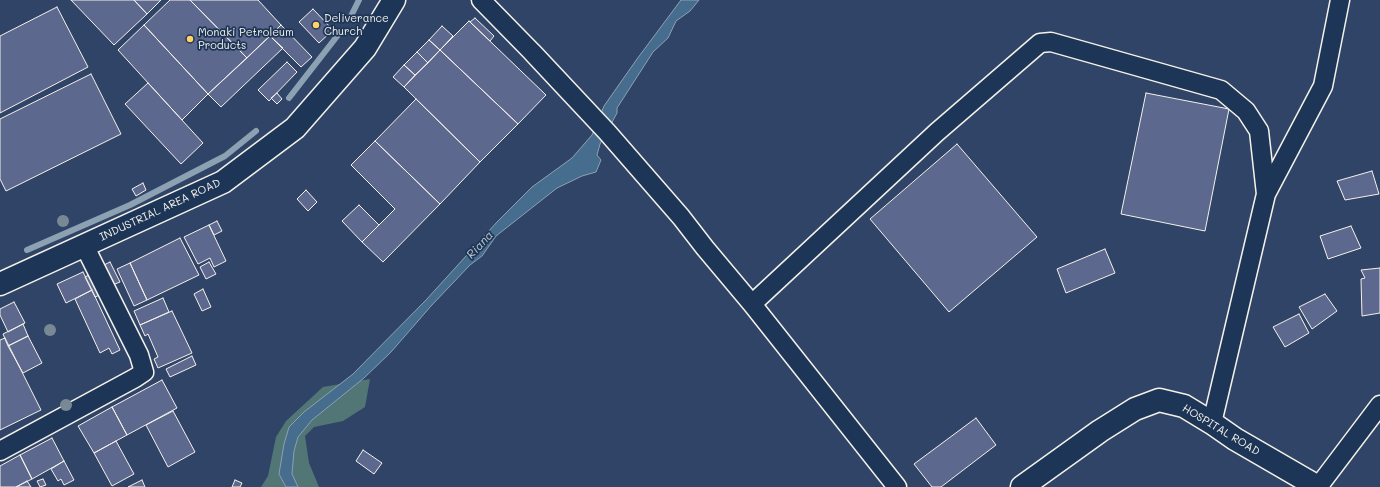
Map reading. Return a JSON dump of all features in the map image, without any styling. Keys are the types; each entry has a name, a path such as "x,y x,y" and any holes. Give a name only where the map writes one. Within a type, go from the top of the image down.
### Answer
{"main road":[{"name":"INDUSTRIAL AREA ROAD","path":"0,284 223,182 295,128 365,48 394,0"},
{"name":"HOSPITAL ROAD","path":"1022,487 1100,431 1135,409 1159,400 1184,406 1235,439 1318,487"}],"street":[{"path":"481,0 607,132 682,218 704,248 752,304 897,487"},
{"path":"1212,423 1266,194 1323,86 1340,0"},
{"path":"752,304 937,132 1040,43 1051,42 1222,90 1246,110 1259,131 1266,194"},
{"path":"0,451 144,372 139,355 84,245"},
{"path":"1318,487 1380,405"}],"green space":[{"path":"370,379 365,407 343,421 314,427 305,436 309,463 319,487 294,487 279,474 286,487 261,487 268,476 276,437 286,421 323,387"}],"water":[{"name":"Riana","path":"681,0 699,0 690,11 676,21 668,38 653,52 617,108 617,113 600,144 597,155 601,160 596,172 582,176 557,188 496,236 482,256 470,265 431,306 391,352 364,378 312,420 298,437 294,451 292,474 298,487 286,487 279,474 284,444 289,427 304,412 353,374 426,300 497,222 532,187 572,158 592,135 604,106"}],"building":[{"path":"71,0 134,0 147,14 114,45"},
{"path":"134,0 161,0 147,14"},
{"path":"170,0 190,0 247,58 208,94 144,25"},
{"path":"190,0 258,0 281,25 247,58"},
{"path":"57,7 88,67 0,113 0,36"},
{"path":"313,9 333,30 319,43 299,22"},
{"path":"475,18 494,36 490,41 470,22"},
{"path":"469,21 546,95 518,124 440,50"},
{"path":"144,25 208,94 182,120 118,50"},
{"path":"281,25 312,57 301,67 270,36"},
{"path":"442,26 453,36 440,50 429,40"},
{"path":"270,36 283,48 221,107 208,94"},
{"path":"429,40 440,50 428,63 417,52"},
{"path":"440,50 518,124 480,162 404,87"},
{"path":"417,52 428,63 415,75 404,65"},
{"path":"287,62 297,72 269,101 258,90"},
{"path":"404,65 415,75 404,87 393,77"},
{"path":"91,74 121,134 6,191 0,179 0,119"},
{"path":"148,83 203,143 181,164 125,104"},
{"path":"277,93 282,99 277,104 271,98"},
{"path":"1146,93 1229,109 1205,231 1121,214"},
{"path":"416,99 480,162 440,204 375,141"},
{"path":"375,141 440,204 383,262 362,242 395,209 351,165"},
{"path":"957,144 1037,237 949,312 870,219"},
{"path":"1372,171 1379,194 1345,200 1337,181"},
{"path":"143,183 146,190 136,196 132,189"},
{"path":"306,190 317,202 308,211 297,199"},
{"path":"359,205 379,225 362,242 342,221"},
{"path":"217,221 222,231 214,235 209,225"},
{"path":"209,225 226,261 214,267 210,258 198,264 184,237"},
{"path":"1351,226 1361,248 1328,259 1320,236"},
{"path":"180,238 199,275 147,300 130,263"},
{"path":"1105,249 1115,273 1066,293 1057,269"},
{"path":"110,262 120,282 110,286 100,267"},
{"path":"209,262 216,274 206,279 200,267"},
{"path":"130,263 147,300 134,306 117,269"},
{"path":"1380,268 1380,313 1362,316 1361,279 1365,278 1361,270"},
{"path":"83,272 92,290 66,303 57,284"},
{"path":"93,273 102,294 95,297 85,277"},
{"path":"203,289 211,307 202,311 194,294"},
{"path":"92,290 120,350 112,354 109,348 100,353 75,299"},
{"path":"1325,294 1337,311 1312,329 1299,307"},
{"path":"163,298 169,312 140,325 134,311"},
{"path":"14,302 25,323 8,332 0,315 0,309"},
{"path":"172,311 192,353 158,368 154,359 158,357 148,334 145,336 140,325"},
{"path":"1299,314 1309,333 1285,347 1273,327"},
{"path":"23,324 28,336 8,346 3,334"},
{"path":"28,336 42,363 23,373 8,346"},
{"path":"5,338 41,410 0,430 0,340"},
{"path":"192,356 196,365 170,377 166,369"},
{"path":"162,380 177,408 127,435 112,407"},
{"path":"112,407 127,435 94,453 78,426"},
{"path":"173,411 195,452 168,467 146,425"},
{"path":"976,418 996,445 941,487 932,487 914,464"},
{"path":"52,438 64,461 32,479 20,455"},
{"path":"116,441 134,474 112,486 94,453"},
{"path":"363,450 382,463 374,474 356,461"},
{"path":"20,455 32,479 16,487 0,487 0,466"},
{"path":"64,461 74,480 64,485 61,479 58,481 51,469"},
{"path":"43,479 46,485 40,487 37,481"},
{"path":"142,480 145,487 128,487"},
{"path":"235,480 242,483 240,487 232,487"},
{"path":"27,481 31,487 16,487"}],"waterway":[{"path":"351,16 359,0"},
{"path":"289,98 338,35"},
{"path":"27,250 130,205 225,156 256,131"}],"place":[{"name":"Deliverance Church","path":"316,25"},
{"name":"Monaki Petroleum Products","path":"190,39"}]}
